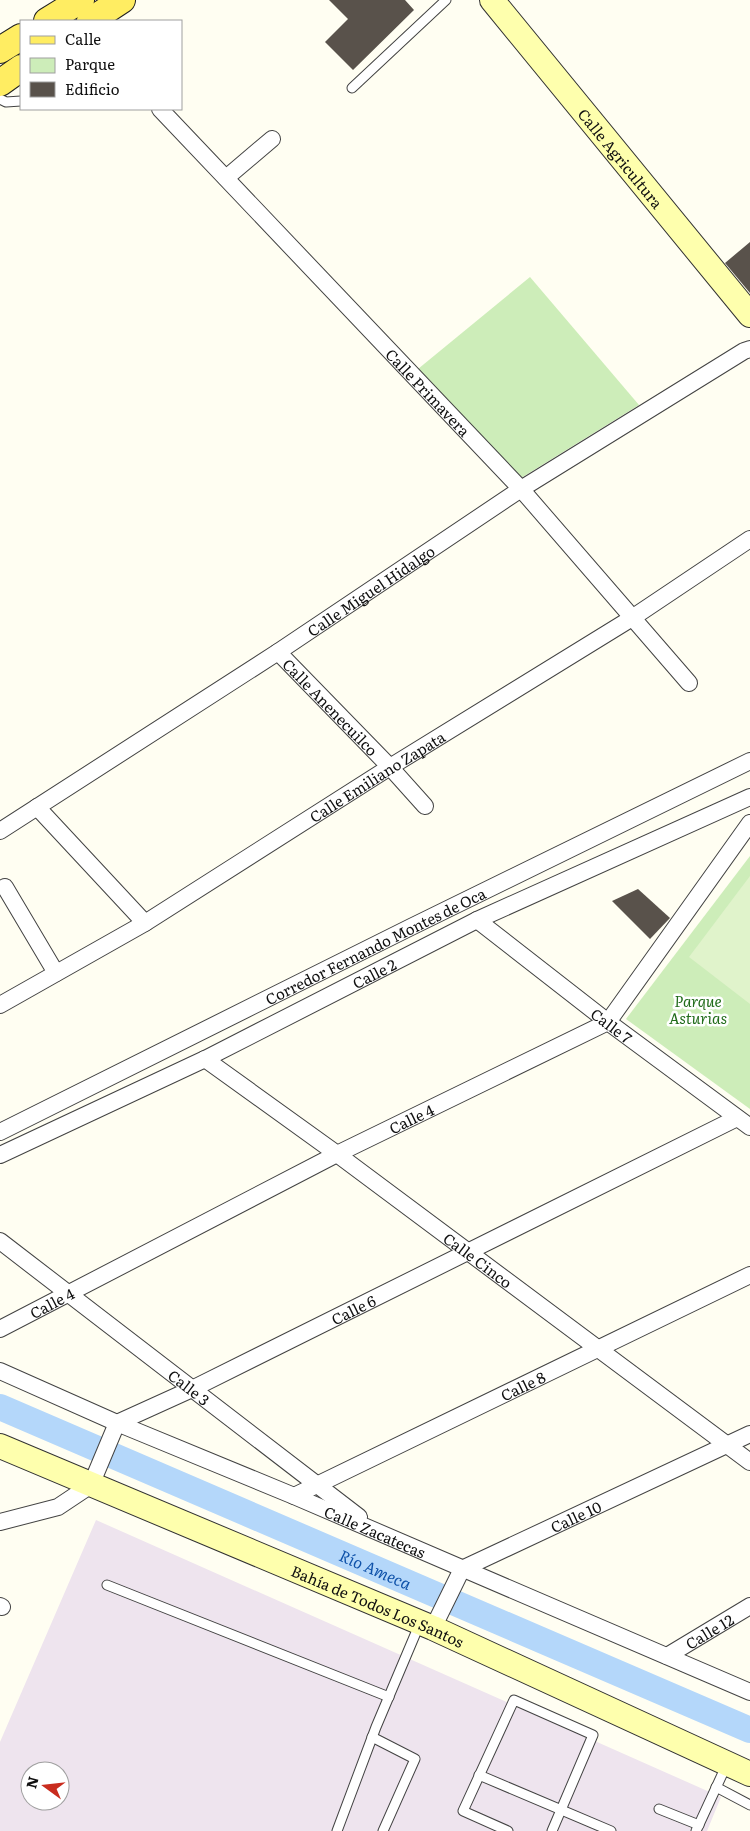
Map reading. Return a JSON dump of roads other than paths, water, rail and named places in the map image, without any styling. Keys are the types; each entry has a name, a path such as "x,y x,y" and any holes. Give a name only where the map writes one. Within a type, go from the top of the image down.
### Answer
{"main road":[{"path":"49,20 81,0"},
{"path":"92,20 122,0"},
{"name":"Calle Agricultura","path":"492,0 750,315"},
{"path":"0,50 20,38"},
{"path":"0,82 20,69"},
{"name":"Bahía de Todos Los Santos","path":"0,1446 94,1478 430,1623 750,1774"}],"street":[{"name":"Calle Primavera","path":"161,110 521,489 689,683"},
{"path":"226,178 272,139"},
{"name":"Calle Miguel Hidalgo","path":"0,831 278,652 521,489 748,347"},
{"name":"Calle Emiliano Zapata","path":"0,1005 145,923 390,767 632,618 750,539"},
{"name":"Calle Anenecuilco","path":"278,652 390,767 424,806"},
{"name":"Corredor Fernando Montes de Oca","path":"0,1132 411,927 750,761"},
{"name":"Calle 2","path":"0,1155 205,1059 477,920 750,796"},
{"path":"37,808 145,923"},
{"name":"Calle 4","path":"0,1329 337,1154 608,1022 750,822"},
{"path":"5,887 56,973"},
{"name":"Calle 7","path":"477,920 608,1022 744,1123"},
{"name":"Calle Cinco","path":"205,1059 337,1154 597,1350 750,1462"},
{"name":"Calle 6","path":"117,1423 468,1252 744,1123"},
{"name":"Calle 3","path":"0,1241 378,1532"},
{"name":"Calle 8","path":"294,1496 750,1275"},
{"name":"Calle Zacatecas","path":"0,1371 117,1423 294,1496 750,1692"},
{"path":"0,1522 58,1507 94,1478 117,1423"},
{"name":"Calle 10","path":"462,1569 750,1434"},
{"path":"430,1623 462,1569"},
{"name":"Calle 12","path":"667,1656 750,1606"}],"lane":[{"path":"352,88 446,0"},
{"path":"0,99 6,102 20,101"},
{"path":"107,1584 389,1697"},
{"path":"337,1831 389,1697 430,1623"},
{"path":"508,1831 463,1811 514,1700 593,1735 552,1831"},
{"path":"372,1737 415,1759 383,1831"},
{"path":"659,1809 697,1828 727,1764"},
{"path":"479,1775 611,1831"},
{"path":"716,1787 750,1805"}],"waterway":[{"name":"Río Ameca","path":"0,1407 750,1730"}],"park label":[{"name":"Parque Asturias","path":"698,1008"}]}
